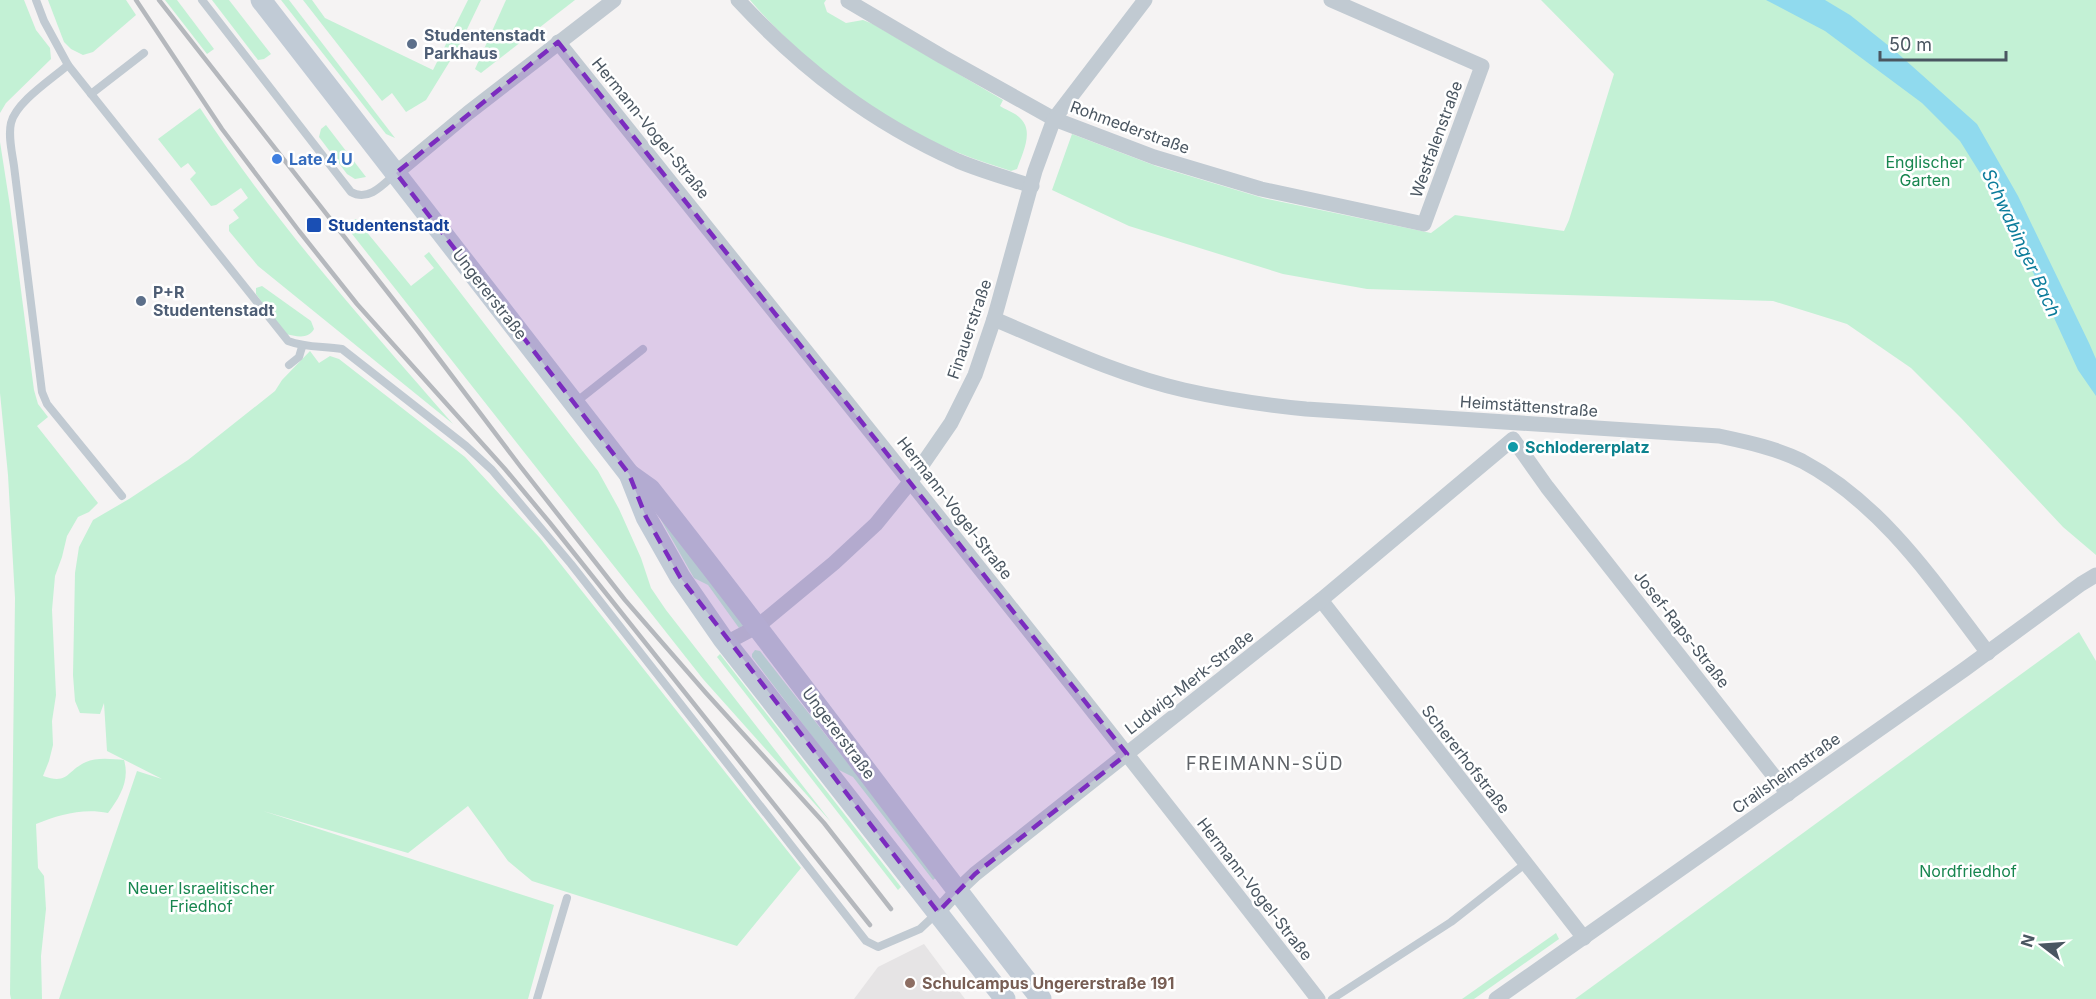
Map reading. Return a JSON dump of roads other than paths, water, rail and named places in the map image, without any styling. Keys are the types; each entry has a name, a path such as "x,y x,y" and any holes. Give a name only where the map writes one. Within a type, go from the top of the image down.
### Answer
{"main road":[{"name":"Ungererstraße","path":"261,0 629,474 646,517 680,577 726,643 1005,999"},
{"name":"Ungererstraße","path":"629,474 650,489 758,626 1041,999"}],"street":[{"path":"738,0 766,30 812,72 886,124 960,161 1032,186"},
{"name":"Finauerstraße","path":"726,643 758,626 834,563 876,524 911,481 951,423 975,375 994,319 1035,171 1054,119 1145,0"},
{"name":"Westfalenstraße","path":"1331,0 1482,66 1424,224"},
{"name":"Rohmederstraße","path":"848,1 1054,119 1154,157 1261,189 1424,224"},
{"path":"396,173 607,2"},
{"name":"Hermann-Vogel-Straße","path":"558,42 911,481 1318,999"},
{"name":"Heimstättenstraße","path":"994,319 1109,367 1192,392 1254,404 1719,436 1761,445 1800,460 1839,483 1873,512 1896,535 1988,652"},
{"path":"1513,439 1515,423"},
{"name":"Ludwig-Merk-Straße","path":"938,912 957,891 1321,600 1513,439"},
{"name":"Josef-Raps-Straße","path":"1513,439 1547,487 1788,794"},
{"name":"Crailsheimstraße","path":"1496,999 2081,584 2096,576"},
{"name":"Schererhofstraße","path":"1321,600 1584,938"}],"lane":[{"path":"36,0 44,21 68,65 288,341 302,346 342,349 466,446 492,470 572,564 866,941 878,947 920,929 938,912"},
{"path":"201,0 351,192 359,196 372,193 396,173"},
{"path":"91,94 144,52"},
{"path":"68,65 17,109 11,123 12,156 42,393 47,404 122,496"},
{"path":"289,365 299,357 302,346"},
{"path":"574,403 643,349"},
{"path":"1332,999 1451,922 1525,864"},
{"path":"537,999 567,898"}],"water":[{"name":"Schwabinger Bach","path":"1766,0 1825,0 1850,15 1894,50 1977,124 2018,196 2096,359 2096,396 2078,370 2020,244 1960,141 1922,103 1825,31"}],"railway":[{"path":"136,0 222,129 299,231 357,304 505,469 550,523 870,925"},
{"path":"159,0 625,600 824,823 891,909"}],"place":[{"name":"Studentenstadt Parkhaus","path":"412,44"},
{"name":"Late 4 U","path":"277,159"},
{"name":"Studentenstadt","path":"314,225"},
{"name":"P+R Studentenstadt","path":"141,301"},
{"name":"Schlodererplatz","path":"1513,447"},
{"name":"Schulcampus Ungererstraße 191","path":"910,983"}],"district":[{"name":"FREIMANN-SÜD","path":"1265,764"}],"park label":[{"name":"Englischer Garten","path":"1925,171"},
{"name":"Nordfriedhof","path":"1968,871"},
{"name":"Neuer Israelitischer Friedhof","path":"201,897"}]}
